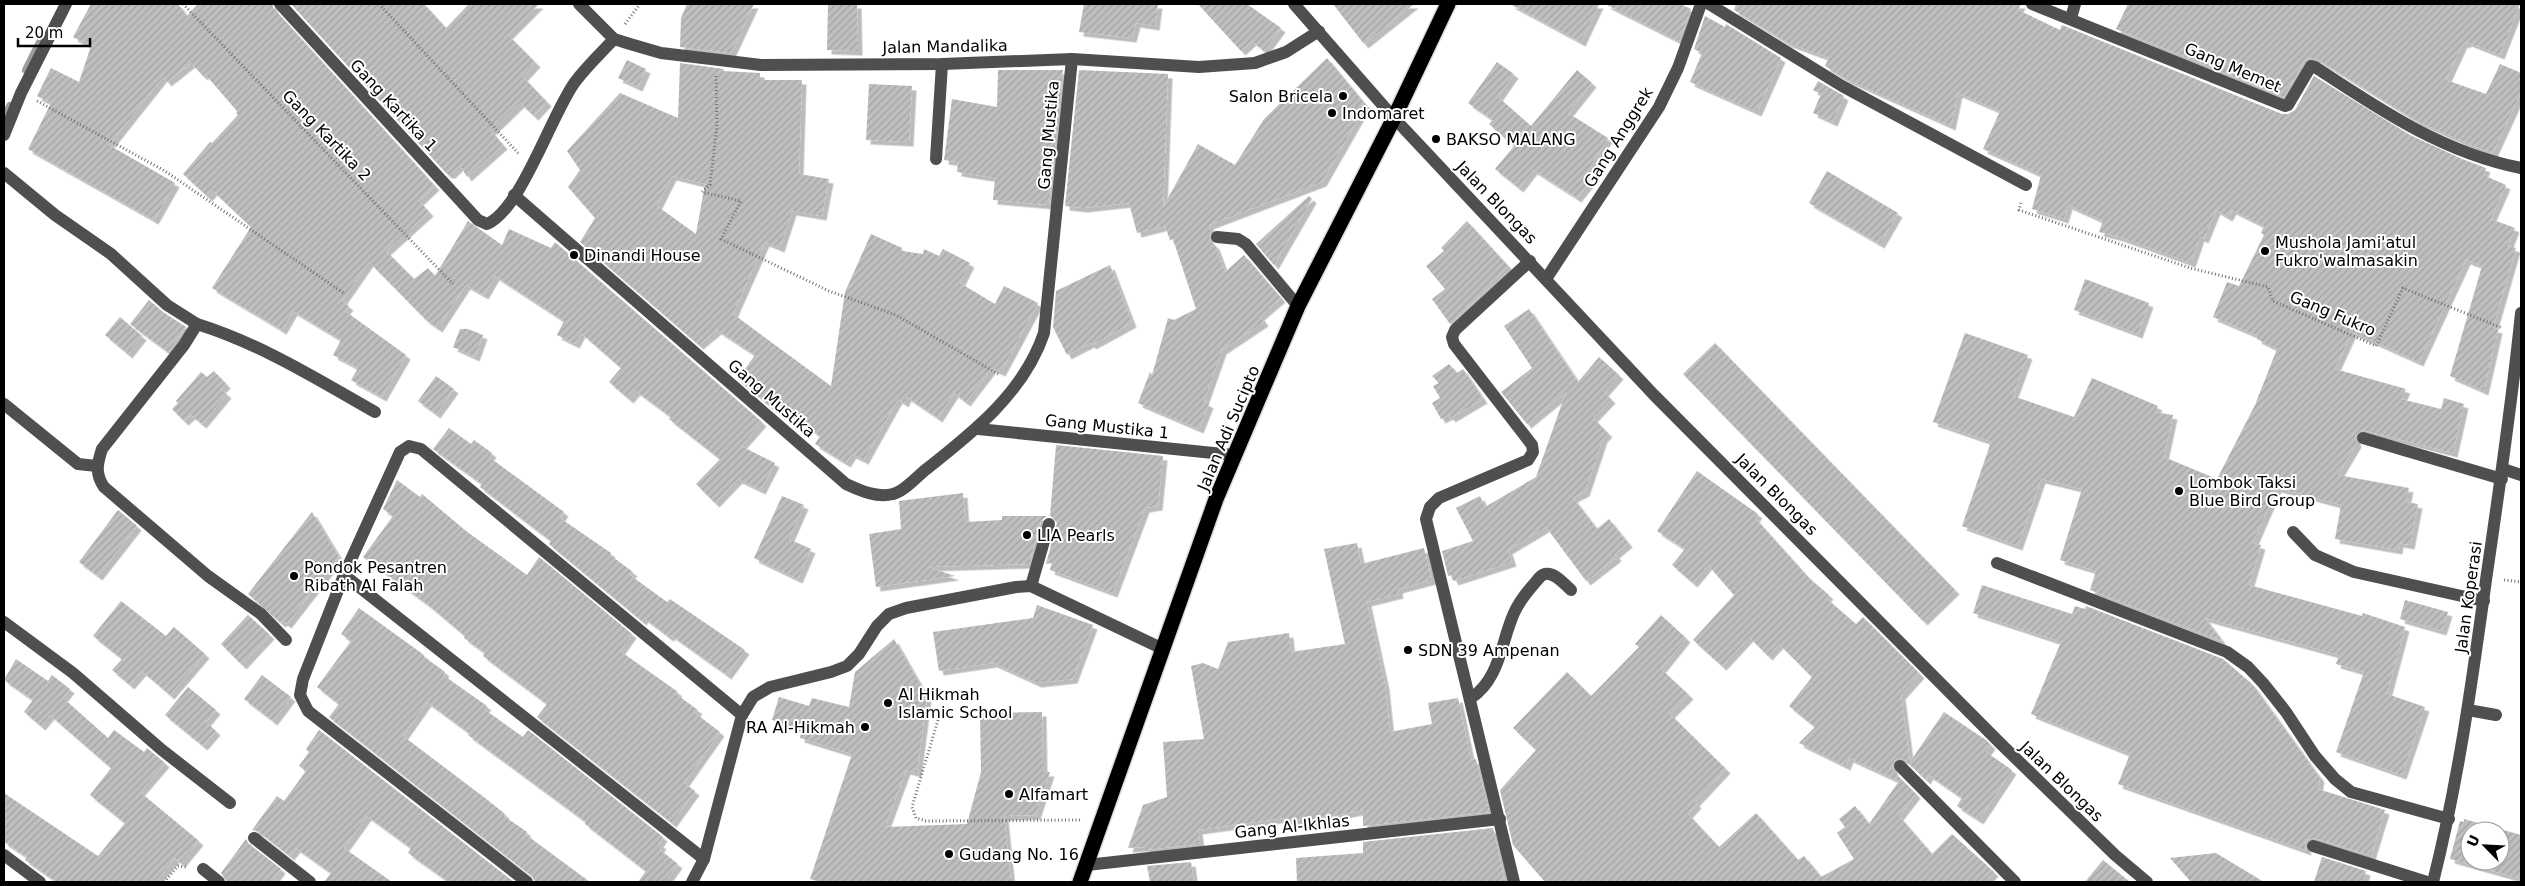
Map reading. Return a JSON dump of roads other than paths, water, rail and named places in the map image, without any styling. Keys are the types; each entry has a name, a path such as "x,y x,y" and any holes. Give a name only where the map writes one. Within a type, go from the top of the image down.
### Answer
{"highway":[{"name":"Jalan Adi Sucipto","path":"1080,882 1233,455 1298,306 1394,118 1448,4"}],"street":[{"path":"4,135 21,93 66,4"},
{"name":"Gang Kartika 1","path":"280,4 478,220 487,224 497,220 514,195"},
{"name":"Jalan Mandalika","path":"579,4 614,39 661,53 761,65 942,64 1072,59 1199,67 1255,63 1286,52 1319,31"},
{"name":"Jalan Blongas","path":"1294,4 1394,118 1654,395 1786,525 2001,744 2115,855 2147,882"},
{"name":"Gang Anggrek","path":"1546,279 1659,107 1678,68 1701,4"},
{"path":"1709,4 1842,86 2026,185"},
{"path":"2032,4 2071,18 2076,4"},
{"name":"Gang Memet","path":"2071,18 2285,106 2288,105 2311,66 2315,67 2388,115 2441,142 2479,158 2521,168"},
{"path":"514,195 531,168 575,82 614,39"},
{"name":"Gang Mustika","path":"514,195 846,484 870,494 894,494 978,429 1016,385 1038,351 1044,333 1072,59"},
{"path":"936,159 942,64"},
{"path":"4,173 55,216 106,250 177,313 197,324 228,334 290,364 375,412"},
{"path":"1217,237 1233,238 1246,244 1298,306"},
{"path":"1514,882 1471,698 1426,520 1430,507 1439,498 1528,460 1532,456 1532,445 1454,344 1452,337 1455,330 1530,261"},
{"name":"Jalan Koperasi","path":"2433,882 2449,819 2468,710 2502,474 2521,313"},
{"path":"197,324 184,345 102,449 97,466 98,479 104,488 208,576 262,614 286,640"},
{"path":"4,404 78,464 97,466"},
{"name":"Gang Mustika 1","path":"978,429 1233,455"},
{"path":"2363,438 2502,474 2521,475"},
{"path":"527,882 308,711 300,695 303,679 344,574 400,452 410,446 420,449 742,715"},
{"path":"1031,586 1049,524"},
{"path":"2293,532 2315,554 2354,572 2484,601"},
{"path":"1997,563 2228,652 2248,667 2263,683 2286,712 2315,756 2335,779 2351,792 2449,819"},
{"path":"344,574 704,859"},
{"path":"1471,698 1481,691 1489,681 1503,648 1514,612 1523,597 1540,577 1544,574 1551,575 1571,590"},
{"path":"692,882 704,859 742,715 753,697 770,687 847,666 859,654 877,626 889,614 906,608 1016,587 1031,586 1163,649"},
{"path":"4,622 73,673 162,750 230,803"},
{"path":"2468,710 2496,715"},
{"path":"1900,766 2015,882"},
{"name":"Gang Al-Ikhlas","path":"1086,865 1500,819"},
{"path":"254,838 310,882"},
{"path":"2313,846 2427,882"},
{"path":"4,855 40,882"},
{"path":"203,869 219,882"}],"waterway":[{"path":"26,70 43,36"},
{"path":"4,118 10,106"}],"place":[{"name":"Salon Bricela","path":"1343,96"},
{"name":"Indomaret","path":"1332,113"},
{"name":"BAKSO MALANG","path":"1436,139"},
{"name":"Mushola Jami'atul Fukro'walmasakin","path":"2265,251"},
{"name":"Dinandi House","path":"574,255"},
{"name":"Lombok Taksi Blue Bird Group","path":"2179,491"},
{"name":"LIA Pearls","path":"1027,535"},
{"name":"Pondok Pesantren Ribath Al Falah","path":"294,576"},
{"name":"SDN 39 Ampenan","path":"1408,650"},
{"name":"Al Hikmah Islamic School","path":"888,703"},
{"name":"RA Al-Hikmah","path":"865,727"},
{"name":"Alfamart","path":"1009,794"},
{"name":"Gudang No. 16","path":"949,854"}]}
